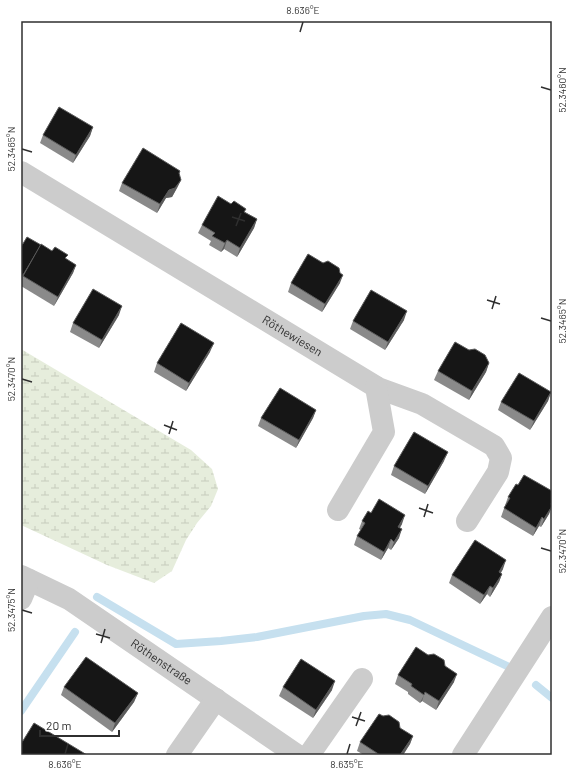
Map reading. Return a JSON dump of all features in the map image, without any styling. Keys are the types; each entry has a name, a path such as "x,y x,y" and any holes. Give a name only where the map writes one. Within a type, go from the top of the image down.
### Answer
{"street":[{"name":"Röthewiesen","path":"21,172 376,387 422,404 494,446 501,458 498,472 467,521"},
{"path":"338,510 384,432 376,387"},
{"name":"Röthenstraße","path":"24,585 69,599 297,755"},
{"path":"463,755 552,618"},
{"path":"310,755 362,679"},
{"path":"177,755 216,699"}],"green space":[{"path":"21,349 191,450 212,469 218,489 211,506 197,523 186,540 172,571 154,583 107,565 21,525"}],"building":[{"path":"59,107 93,127 76,155 43,135"},
{"path":"143,148 180,171 179,173 181,180 175,188 169,190 160,204 122,183"},
{"path":"218,196 231,204 234,201 246,209 244,212 257,219 240,248 227,240 225,243 212,236 215,233 202,225"},
{"path":"27,237 41,245 23,275 21,274 21,247"},
{"path":"41,244 52,251 55,247 68,255 65,258 76,265 58,297 23,276"},
{"path":"308,254 323,263 328,261 339,268 340,273 343,275 325,304 291,283"},
{"path":"93,289 122,306 102,340 73,323"},
{"path":"371,290 407,311 388,342 353,321"},
{"path":"181,323 214,343 189,383 157,363"},
{"path":"455,342 469,350 475,349 485,355 489,363 472,391 438,371"},
{"path":"519,373 551,392 534,421 501,402"},
{"path":"280,388 316,410 299,440 261,418"},
{"path":"414,432 448,452 428,486 394,466"},
{"path":"524,475 552,491 552,506 544,519 542,517 536,528 504,508 510,498 508,497"},
{"path":"379,499 405,515 398,527 402,529 394,542 391,539 384,552 357,536 365,523 362,521 368,511 371,513"},
{"path":"475,540 506,560 499,572 502,574 493,588 490,586 484,595 452,575"},
{"path":"416,647 428,655 434,654 444,660 445,666 457,674 439,701 425,692 424,695 411,686 412,684 398,675"},
{"path":"86,657 138,693 115,723 64,687"},
{"path":"301,659 335,681 316,710 283,687"},
{"path":"379,714 383,716 389,715 399,722 400,728 413,736 400,755 380,755 360,742"},
{"path":"34,723 87,755 21,755 21,744"}],"waterway":[{"path":"97,597 176,644 257,637 364,616 386,614 410,620 509,667"},
{"path":"21,711 75,632"},
{"path":"536,685 552,698"}]}
